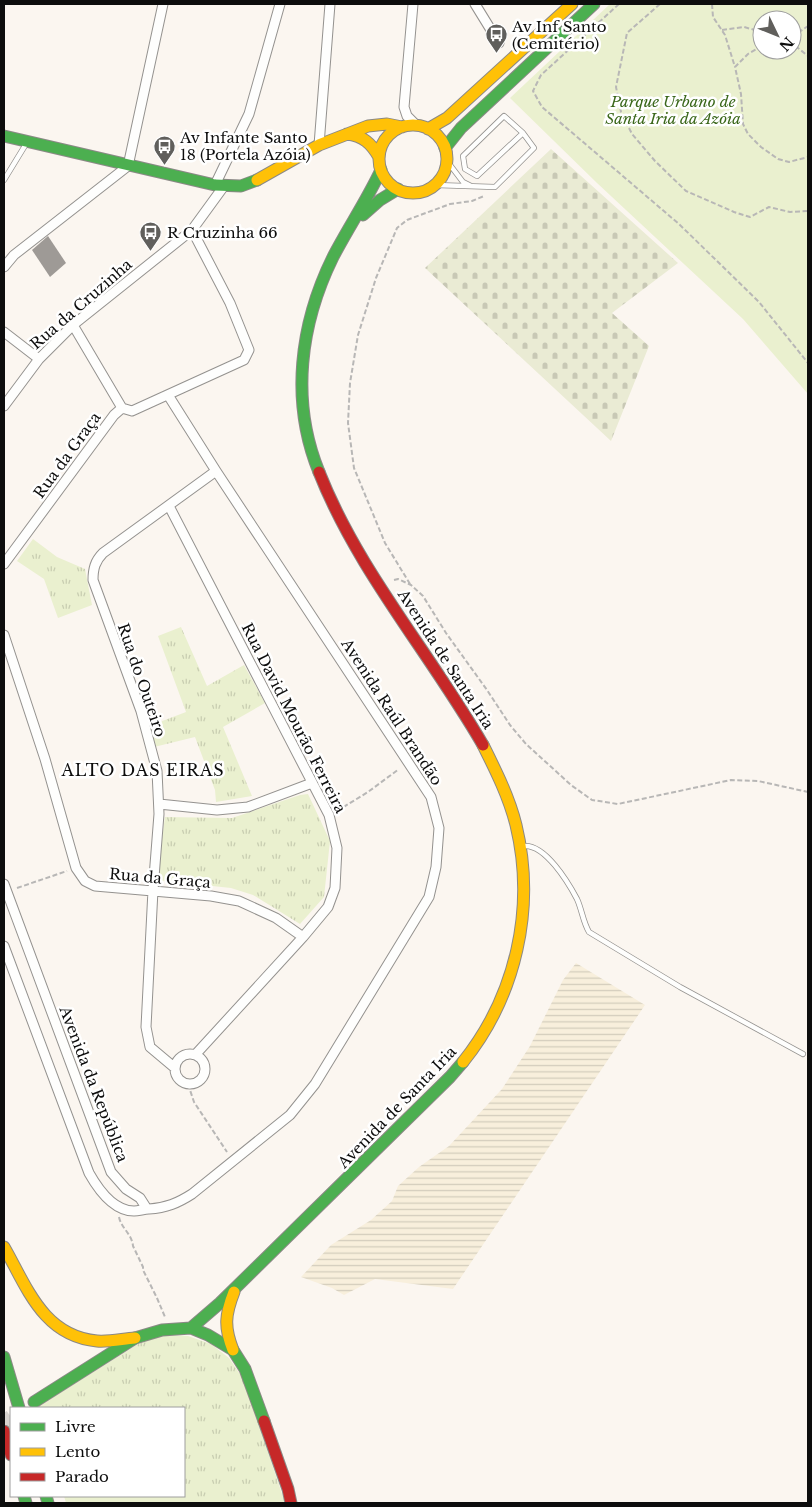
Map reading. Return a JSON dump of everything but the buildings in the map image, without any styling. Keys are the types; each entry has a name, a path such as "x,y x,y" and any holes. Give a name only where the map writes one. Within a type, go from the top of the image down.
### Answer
{"main road":[{"path":"428,129 447,118 572,4"},
{"path":"445,148 460,128 594,4"},
{"path":"4,136 128,166 220,185 241,186 258,180 319,145 344,134 368,126 387,124 402,127 416,125 428,129 439,137 445,148 447,162 443,174 435,185 424,191 410,193 398,190 387,181 381,170 379,157 370,142 358,135 344,134"},
{"path":"379,157 383,144 391,134 402,127"},
{"name":"Avenida de Santa Iria","path":"191,1328 201,1321 427,1101 473,1050 494,1017 509,984 519,946 524,892 523,865 516,825 508,798 484,747 465,713 347,534 328,498 307,439 300,402 300,366 306,329 317,292 333,258 372,191 381,170"},
{"name":"Avenida de Santa Iria","path":"348,231 364,213 380,200 398,190"},
{"path":"4,1247 37,1305 46,1316 59,1327 77,1336 96,1341 134,1338 162,1330 191,1328 208,1335 233,1350 245,1369 288,1489 291,1503"},
{"name":"Avenida de Santa Iria","path":"233,1350 226,1333 228,1307 237,1286"},
{"path":"34,1402 134,1338"},
{"path":"4,1357 19,1407"},
{"path":"4,1431 10,1452"}],"street":[{"path":"4,267 14,255 128,166 163,4"},
{"name":"Rua da Cruzinha","path":"4,406 39,359 74,325 192,230 220,185 249,114 280,4"},
{"path":"319,145 330,4"},
{"path":"413,4 404,107 407,116 416,125"},
{"path":"475,4 498,43"},
{"name":"Rua da Graça","path":"4,564 114,415 122,408 132,411 244,360 249,350 230,303 192,230"},
{"path":"74,325 122,408"},
{"path":"4,332 39,359"},
{"name":"Avenida Raúl Brandão","path":"147,1209 161,1208 180,1202 192,1194 290,1116 316,1084 429,897 436,867 439,828 431,797 409,761 216,471 168,395"},
{"name":"Rua do Outeiro","path":"175,1068 150,1047 146,1027 152,890 159,804 157,771 141,711 93,580 93,570 97,559 103,553 216,471"},
{"name":"Rua David Mourão Ferreira","path":"169,506 329,815 337,848 336,888 328,908 194,1055"},
{"name":"Rua da Graça","path":"4,635 45,759 76,868 86,881 95,886 211,896 239,902 276,918 303,937"},
{"path":"159,804 217,810 248,808 312,783"},
{"name":"Avenida da República","path":"5,888 112,1172 126,1189 140,1198 147,1209"},
{"path":"4,946 89,1173 98,1190 108,1200 120,1207 133,1211 147,1209"},
{"path":"184,1055 194,1055 202,1061 204,1074 197,1082 183,1083 177,1077 175,1068 180,1058 184,1055"}],"lane":[{"path":"435,185 495,187 534,148 523,133 504,116 463,156 465,169 477,176 523,133"},
{"path":"4,180 27,142"},
{"path":"447,162 463,182 474,187"},
{"path":"520,846 531,845 556,866 577,900 589,932 680,987 803,1054"}],"path":[{"path":"619,4 541,75 533,91 542,107 680,224 759,302 808,363"},
{"path":"660,4 627,33 621,59 616,87 621,112 632,134 655,161 686,191 750,217 769,207 790,212 808,211"},
{"path":"712,4 712,17 725,34 735,67 741,94 743,124 748,134 762,148 778,159 789,162 808,157"},
{"path":"722,30 744,27 752,29"},
{"path":"735,67 752,52"},
{"path":"410,584 407,576 385,543 354,468 348,423 350,383 355,349 366,305 397,228 407,220 450,204 472,201 487,194 492,187"},
{"path":"379,584 398,579 410,584 423,596 510,726 526,744 558,773 592,800 618,804 731,780 758,781 808,792"},
{"path":"329,815 368,792 409,761"},
{"path":"5,888 76,868"},
{"path":"188,1084 194,1102 233,1161"},
{"path":"120,1207 121,1226 133,1242 143,1270 165,1315 162,1320 162,1330"}],"shaded area":[{"path":"576,963 645,1005 453,1289 375,1279 344,1295 332,1288 301,1277 331,1245 371,1220 392,1201 398,1186 419,1167 449,1146 502,1089 530,1046 563,980"}],"green space":[{"name":"Parque Urbano de Santa Iria da Azóia","path":"610,4 808,4 808,394 743,319 597,183 510,98"},
{"path":"551,149 678,263 612,313 649,346 611,441 425,268"},
{"path":"33,539 57,557 85,569 92,605 58,618 44,579 17,561"},
{"path":"181,627 207,686 244,665 265,703 223,727 252,796 216,802 215,790 195,737 154,747 149,726 186,712 158,636"},
{"path":"308,794 330,841 324,897 300,924 253,895 231,888 156,880 165,817 232,818"},
{"path":"163,1335 188,1336 211,1344 229,1358 244,1380 285,1503 66,1503 64,1497 185,1497 185,1407 38,1407 138,1344"}],"tunnel":[{"path":"4,1422 10,1418"}],"traffic: fast":[{"path":"445,148 461,128 594,4"},
{"path":"4,136 215,185 241,186 257,180"},
{"path":"319,472 304,418 302,390 306,336 313,309 333,257 381,170"},
{"path":"363,215 380,200 398,189"},
{"path":"191,1328 220,1303 463,1062"},
{"path":"34,1402 135,1338 162,1330 191,1328 208,1335 233,1350 245,1369 264,1421"},
{"path":"4,1357 19,1407"},
{"path":"24,1497 26,1503"},
{"path":"46,1497 48,1503"}],"traffic: slow":[{"path":"428,129 447,118 572,4"},
{"path":"257,180 319,145 368,126 387,124 402,127"},
{"path":"413,125 426,128 437,135 444,146 447,159 444,172 437,183 426,190 413,193 400,190 389,183 382,172 379,159 382,146 389,135 400,128 413,125"},
{"path":"347,134 358,136 366,141 379,157"},
{"path":"463,1062 481,1036 496,1009 508,980 517,950 524,888 522,856 516,825 506,794 483,745"},
{"path":"4,1247 29,1293 50,1320 63,1330 78,1337 97,1341 135,1338"},
{"path":"233,1350 228,1334 227,1314 234,1292"}],"traffic: jam":[{"path":"319,472 335,508 374,578 483,745"},
{"path":"264,1421 288,1489 291,1503"},
{"path":"4,1431 10,1452"}],"place":[{"name":"Av Inf Santo (Cemitério)","path":"496,54"},
{"name":"Av Infante Santo 18 (Portela Azóia)","path":"164,165"},
{"name":"R Cruzinha 66","path":"151,251"}],"district":[{"name":"ALTO DAS EIRAS","path":"143,770"}]}
